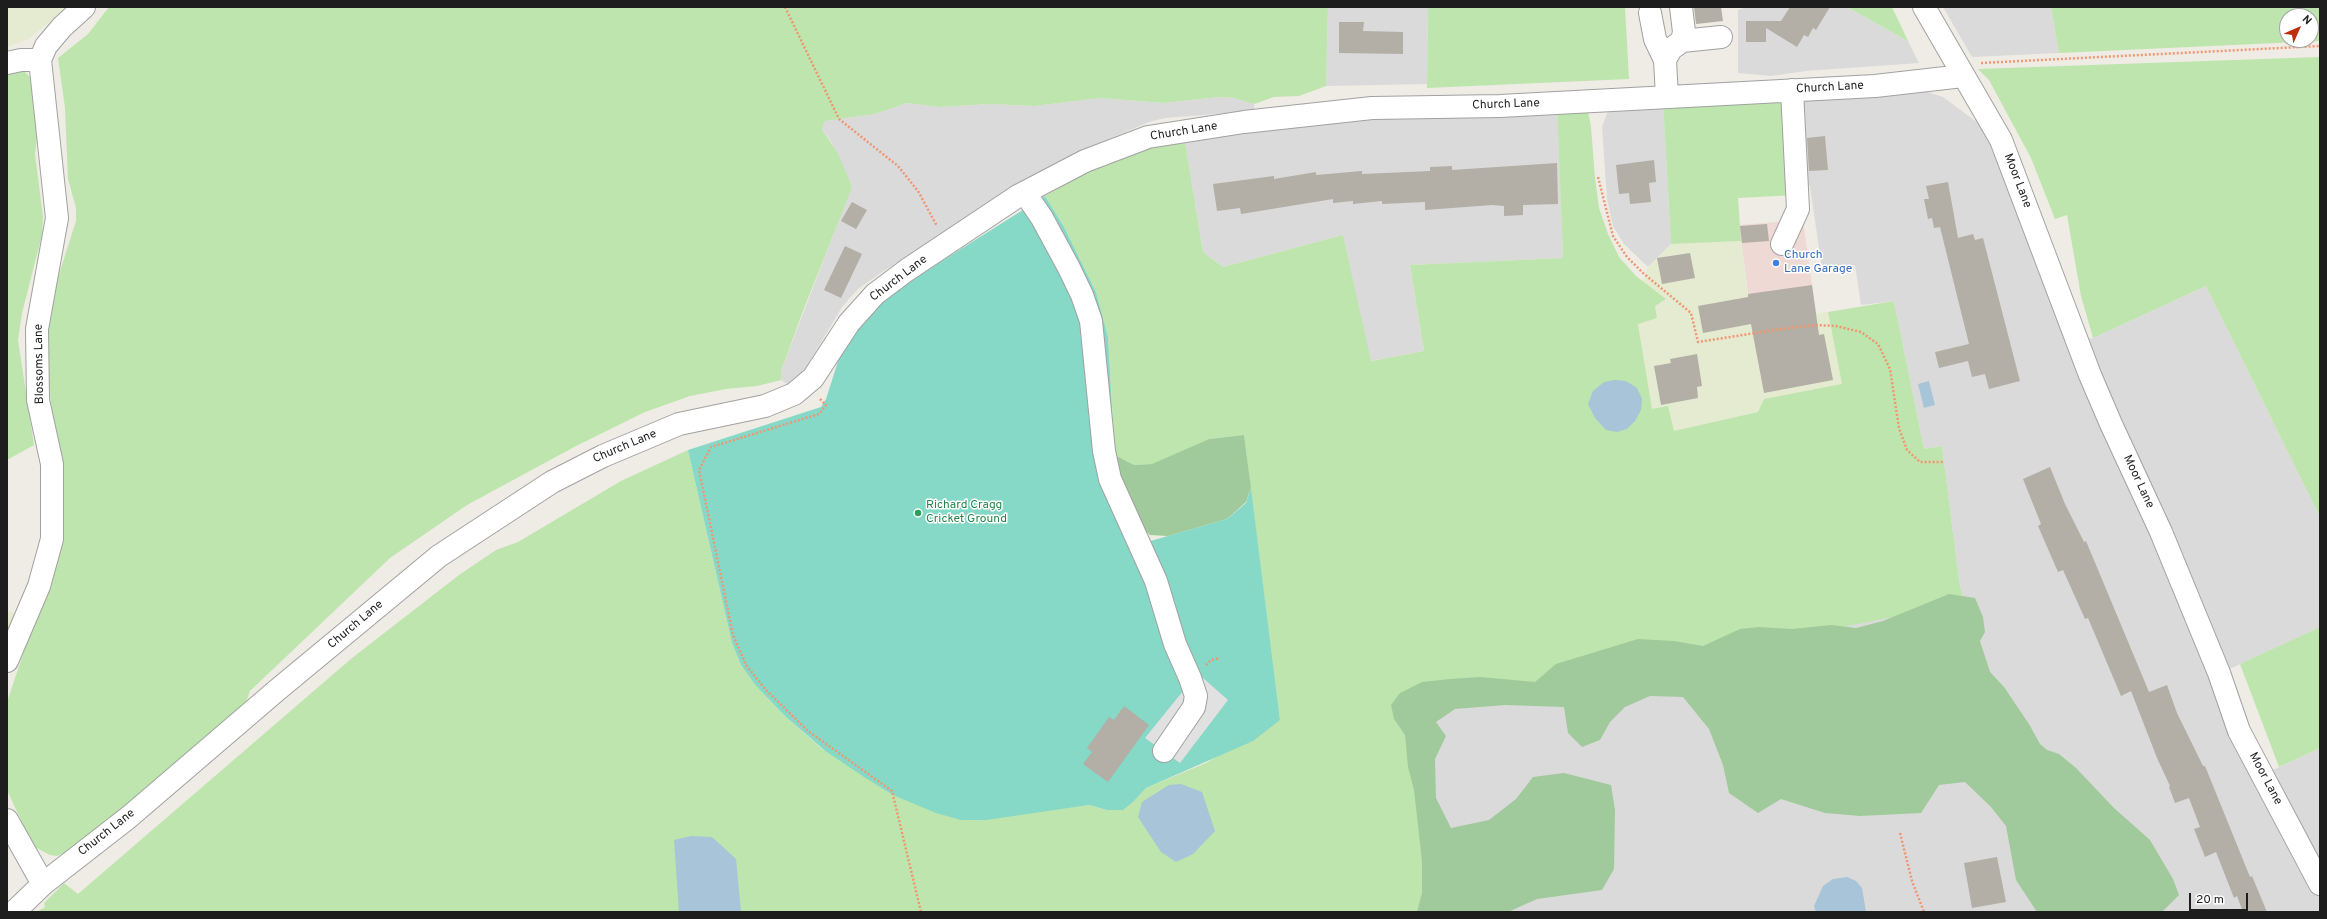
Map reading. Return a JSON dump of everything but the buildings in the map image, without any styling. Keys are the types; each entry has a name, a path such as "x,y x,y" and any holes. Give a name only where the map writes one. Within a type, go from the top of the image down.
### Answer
{"street":[{"path":"7,63 21,60 40,60 46,46 84,7"},
{"path":"1681,7 1684,32 1682,41"},
{"name":"Moor Lane","path":"1924,7 2001,140 2090,375 2161,532 2219,673 2239,731 2320,884"},
{"path":"1650,13 1655,39 1665,60 1667,97"},
{"path":"1665,60 1671,49 1682,41 1721,37"},
{"name":"Blossoms Lane","path":"7,661 39,586 52,539 52,464 38,400 37,329 57,218 40,60"},
{"name":"Church Lane","path":"14,912 43,884 129,817 276,691 439,556 552,482 603,456 679,424 765,406 794,394 813,378 849,323 875,294 947,244 1025,193 1085,161 1148,137 1244,122 1372,108 1500,106 1875,86 1963,76"},
{"path":"1782,244 1798,209 1792,90"},
{"path":"1025,193 1046,224 1069,268 1082,295 1091,320 1104,451 1110,479 1156,581 1175,644 1196,696 1194,707 1164,751"},
{"path":"7,820 43,884"}],"path":[{"path":"785,7 839,119 898,166 918,191 947,244"},
{"path":"1963,76 1975,64 2320,46"},
{"path":"1598,177 1613,236 1627,257 1643,273 1691,313 1698,342 1781,329 1816,326 1836,326 1860,332 1878,344 1890,369 1899,428 1907,450 1920,462 1944,462"},
{"path":"805,385 826,404 819,414 711,447 699,470 733,635 746,665 770,694 808,732 892,791 921,912"},
{"path":"1900,833 1912,881 1924,912"}],"shaded area":[{"path":"1328,7 1428,7 1427,84 1326,86"},
{"path":"1747,7 1847,7 1908,41 1919,63 1806,71 1771,76 1738,73 1738,10"},
{"path":"1943,7 2051,7 2059,53 1972,57"},
{"path":"1925,91 1943,97 2001,140 2078,342 2093,338 2206,286 2320,517 2320,627 2219,674 2262,775 2320,748 2320,912 1440,912 1413,708 1964,603 1959,580 1942,446 1924,449 1894,301 1861,305 1855,265 1822,269 1810,186 1805,186 1800,96"},
{"path":"1219,97 1234,98 1254,104 1254,111 1165,118 1149,122 1097,144 1041,174 882,272 858,289 842,307 801,376 793,385 787,384 781,380 781,371 852,186 830,140 822,129 825,121 875,114 907,103 940,107 990,104 1034,106 1100,98 1163,103"},
{"path":"1663,102 1671,244 1648,267 1624,244 1613,226 1607,199 1602,127 1608,111"},
{"path":"1557,103 1563,258 1410,265 1424,351 1370,361 1343,235 1223,267 1203,252 1183,132"},
{"name":"Richard Cragg Cricket Ground","path":"1045,196 1064,227 1096,292 1108,337 1115,461 1130,506 1147,542 1227,519 1246,503 1251,488 1280,720 1253,741 1146,788 1123,810 1107,810 1089,805 986,820 961,820 936,813 893,795 864,777 824,750 786,717 756,686 741,665 732,643 688,450 821,407 826,399 841,352 880,300"},
{"name":"Church Lane Garage","path":"1803,220 1816,314 1752,323 1739,225"},
{"path":"1615,380 1626,381 1637,388 1642,399 1641,410 1635,421 1627,429 1617,432 1606,430 1595,418 1588,404 1593,391 1604,382"},
{"path":"1929,381 1935,405 1924,408 1918,384"},
{"path":"1203,678 1228,700 1180,763 1145,738 1183,691"},
{"path":"1181,784 1202,792 1215,831 1193,854 1176,862 1161,852 1138,817 1142,802 1169,785"},
{"path":"691,836 712,837 736,859 741,912 679,912 674,840"},
{"path":"1847,877 1856,881 1862,888 1866,912 1816,912 1814,906 1823,886 1833,879"}],"green space":[{"path":"7,7 68,7 27,40 7,47"},
{"path":"109,7 1328,7 1326,86 1299,96 1274,97 1254,104 1234,98 1219,97 1163,103 1100,98 1034,106 990,104 940,107 907,103 875,114 825,121 822,129 838,154 852,186 781,371 781,380 757,386 726,389 690,396 645,412 576,446 467,505 390,558 250,691 243,710 71,850 57,856 50,855 33,846 7,790 7,702 62,538 63,516 61,480 47,373 48,329 52,296 76,221 76,208 68,179 65,108 58,58 88,34"},
{"path":"1428,7 1625,7 1629,79 1427,88"},
{"path":"1847,7 1892,7 1908,41"},
{"path":"2051,7 2320,7 2319,41 2319,8 2279,8 2279,43 2059,53"},
{"path":"2320,57 2320,517 2206,286 2093,338 2081,296 2067,215 2055,219 2031,158 1989,80 1978,69"},
{"path":"21,68 31,78 38,129 35,154 43,217 42,235 22,313 18,340 34,445 7,460 7,71"},
{"path":"1787,96 1795,195 1738,198 1741,241 1671,244 1663,102"},
{"path":"1557,108 1588,111 1599,208 1608,234 1619,257 1636,276 1666,299 1655,306 1657,318 1638,324 1652,409 1668,406 1674,431 1758,412 1764,399 1842,384 1828,312 1894,301 1924,449 1942,446 1959,580 1964,603 1747,646 1413,708 1440,912 37,912 45,907 44,903 64,883 78,894 352,658 459,575 496,550 518,542 621,481 688,450 732,643 741,665 756,686 786,717 823,750 1041,811 1089,805 1107,810 1134,801 1146,788 1206,763 1280,720 1244,435 1209,439 1153,464 1134,465 1115,455 1108,337 1096,292 1064,227 1045,196 1093,169 1136,148 1184,137 1203,252 1223,267 1343,235 1371,361 1424,351 1410,265 1563,258"},
{"path":"1741,241 1752,323 1828,312 1842,384 1758,412 1674,432 1652,409 1638,323 1657,318 1655,306 1666,299 1643,282 1648,267 1671,244"},
{"path":"1244,435 1251,488 1246,502 1227,519 1168,536 1150,535 1138,523 1130,506 1115,455 1134,465 1152,464 1209,439"},
{"path":"1949,594 1975,598 1983,617 1985,632 1980,641 1990,672 2004,687 2029,724 2040,744 2047,750 2059,754 2076,768 2114,808 2150,840 2173,879 2179,895 2162,912 2037,912 2016,880 2006,826 1991,807 1965,782 1939,785 1921,813 1860,816 1825,813 1781,799 1758,813 1729,793 1723,765 1709,729 1683,697 1650,696 1625,707 1610,722 1600,740 1582,747 1568,733 1564,707 1505,705 1455,709 1436,722 1446,736 1435,759 1436,798 1451,828 1489,820 1516,799 1533,777 1564,773 1611,785 1615,810 1614,869 1602,890 1537,899 1508,912 1417,912 1422,893 1422,861 1414,790 1408,767 1405,735 1394,719 1391,705 1400,693 1422,682 1450,679 1480,677 1535,682 1556,664 1638,639 1674,641 1703,646 1740,629 1759,627 1792,629 1831,625 1856,628 1883,621"},
{"path":"7,611 18,614 7,639"},
{"path":"2320,627 2320,748 2279,767 2240,664"}],"place":[{"name":"Church Lane Garage","path":"1776,263"},
{"name":"Richard Cragg Cricket Ground","path":"918,513"}]}
